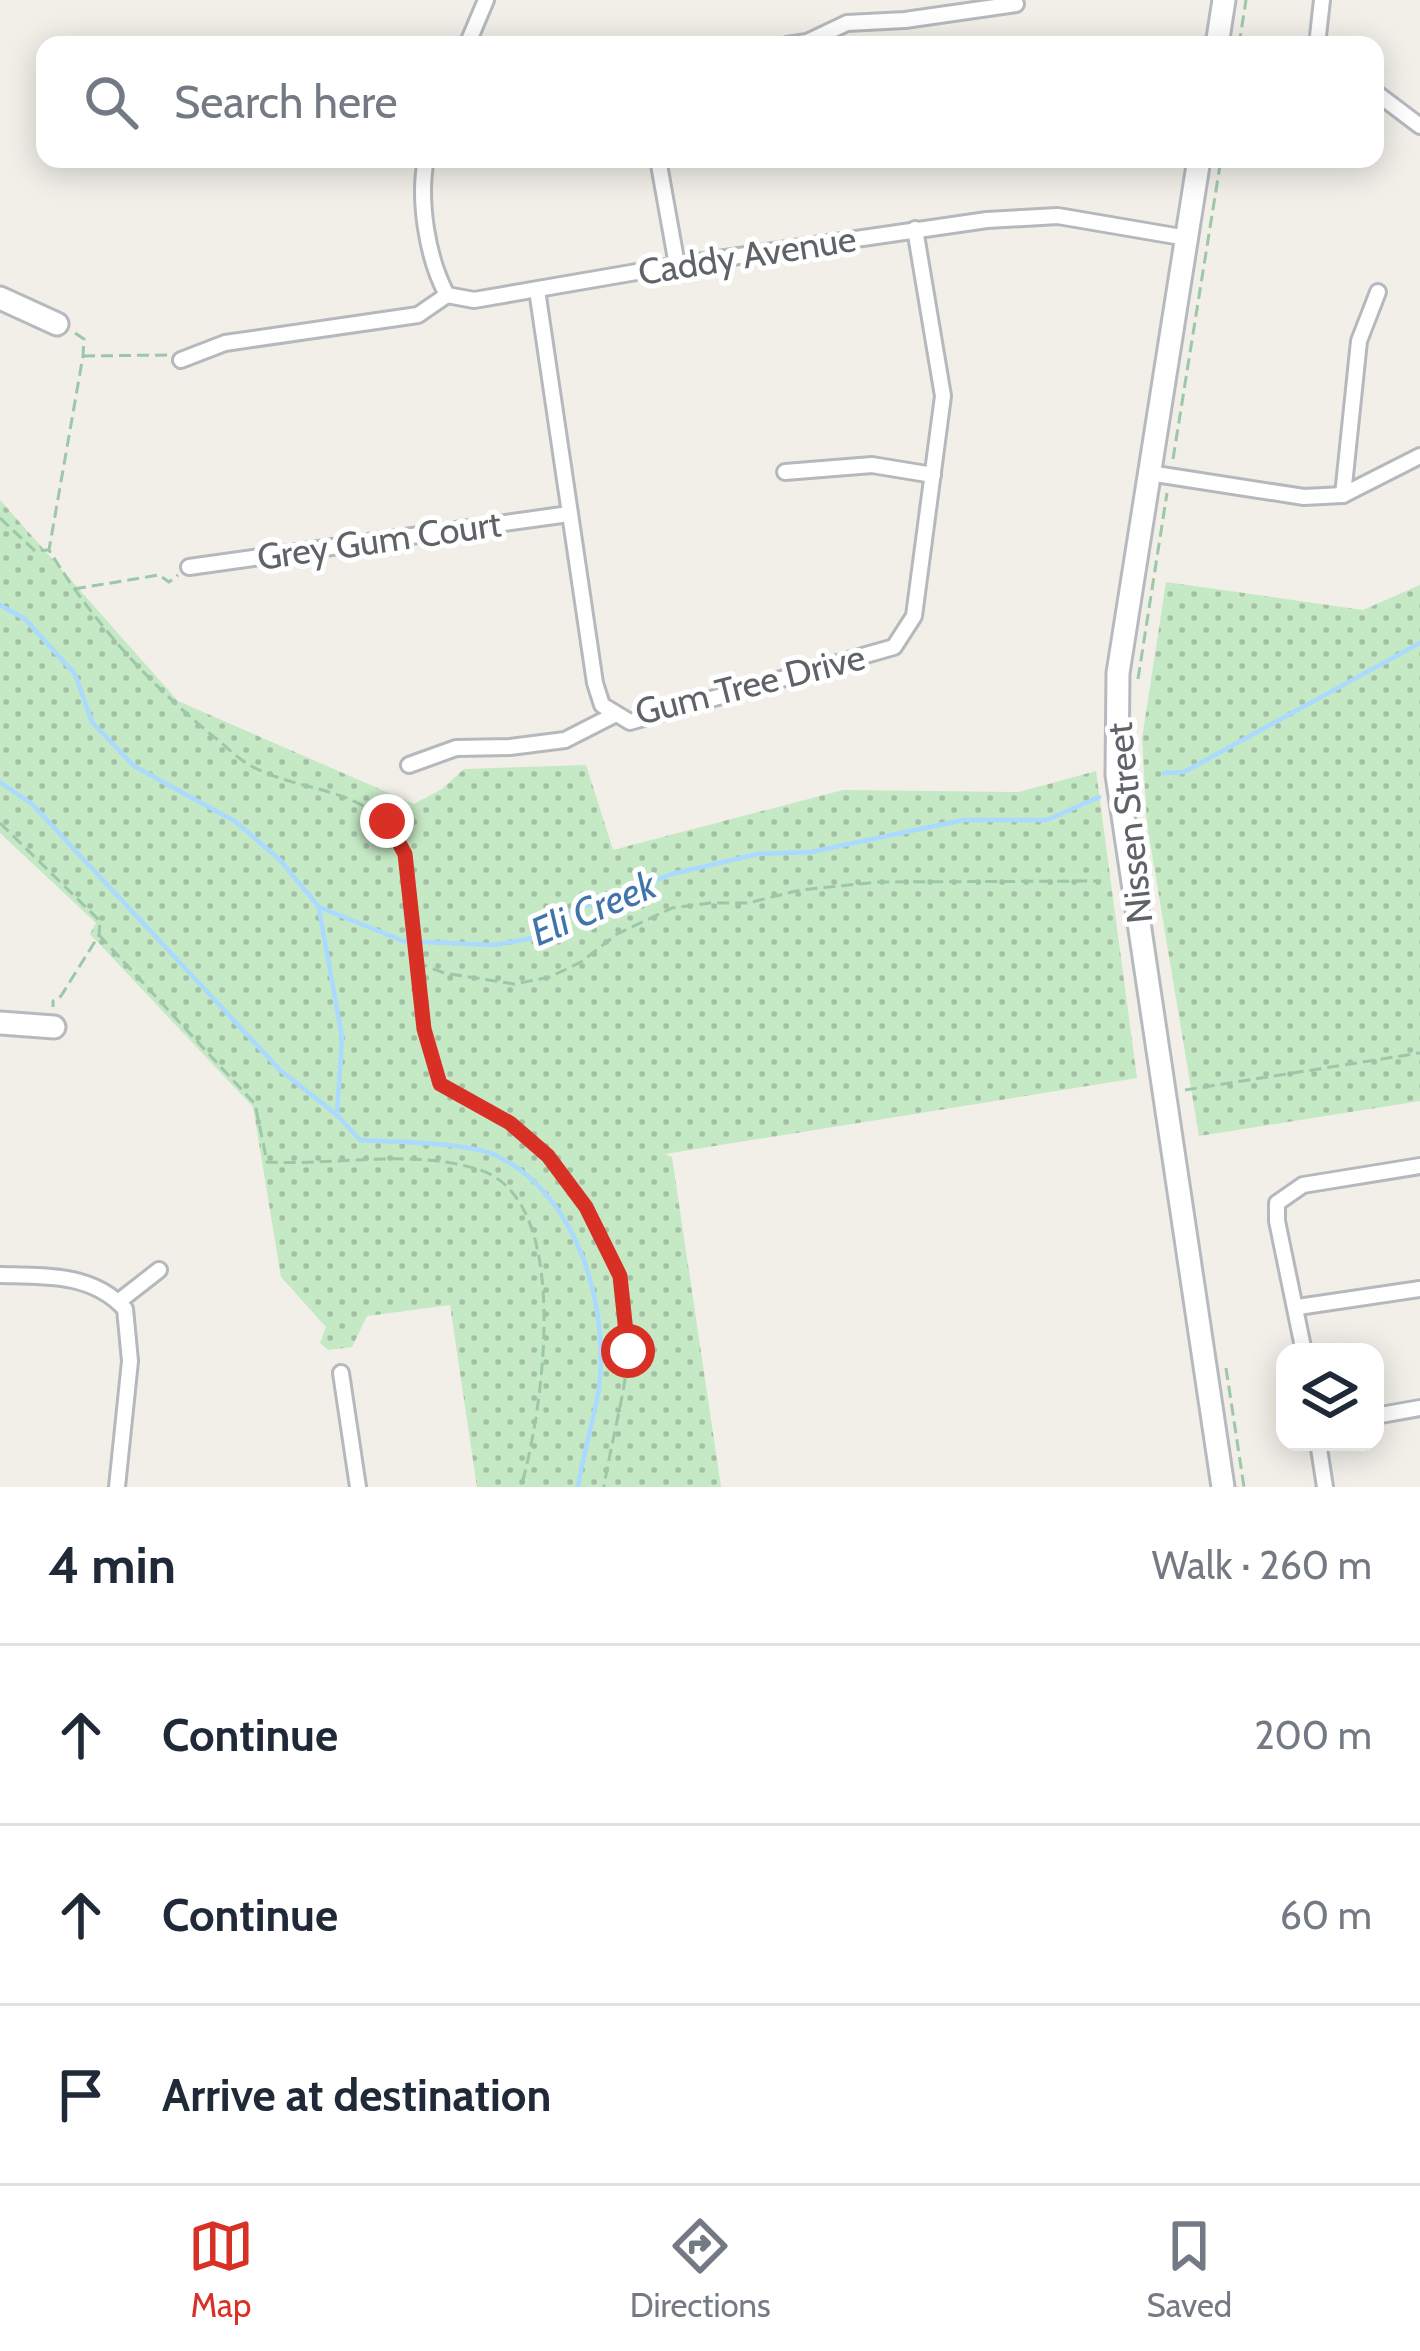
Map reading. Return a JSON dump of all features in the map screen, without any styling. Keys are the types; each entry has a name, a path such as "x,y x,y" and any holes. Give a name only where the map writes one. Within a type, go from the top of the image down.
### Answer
{"street":[{"path":"470,36 486,0"},
{"path":"1218,36 1224,0"},
{"path":"1318,36 1322,0"},
{"path":"819,36 847,22 905,20 1016,4"},
{"path":"1384,99 1420,126"},
{"path":"182,360 225,343 418,315 447,295 434,271 424,168"},
{"path":"660,168 677,265"},
{"name":"Nissen Street","path":"1198,168 1159,474 1118,673 1117,775 1222,1487"},
{"name":"Caddy Avenue","path":"447,295 474,300 915,229 1058,216 1187,238"},
{"name":"Gum Tree Drive","path":"537,290 595,683 602,705 630,722 894,646 914,616 943,395 915,229"},
{"path":"1342,495 1359,341 1378,292"},
{"path":"0,298 58,324"},
{"path":"1159,474 1304,497 1342,495 1420,456"},
{"path":"785,472 872,465 933,475"},
{"name":"Grey Gum Court","path":"189,566 569,514"},
{"path":"409,764 456,748 565,740 614,715"},
{"path":"0,1024 54,1027"},
{"path":"1303,1343 1277,1203 1304,1185 1420,1166"},
{"path":"118,1302 159,1270"},
{"path":"0,1275 73,1279 93,1285 124,1310 130,1341 117,1487"},
{"path":"1298,1307 1420,1289"},
{"path":"341,1373 358,1487"},
{"path":"1384,1414 1420,1408"},
{"path":"1319,1451 1325,1487"}],"path":[{"path":"1240,36 1246,0"},
{"path":"1136,694 1159,474 1218,168"},
{"path":"58,324 84,339 49,550 73,589 166,698 249,765 371,808 387,821 405,854 424,1029 440,1084 510,1123 548,1156 586,1207 620,1276 628,1351 604,1487"},
{"path":"83,356 163,353 182,360"},
{"path":"0,518 35,551 49,550"},
{"path":"73,589 159,574 169,582 189,566"},
{"path":"0,823 100,922 99,935 61,996 53,1001 54,1027"},
{"path":"415,961 444,973 514,984 550,977 580,962 616,934 672,908 748,903 800,890 878,882 1101,881"},
{"path":"99,935 255,1104 267,1162 374,1160 462,1166 494,1175 504,1184 532,1234 544,1279 545,1344 534,1434 521,1487"},
{"path":"1183,1090 1420,1053"}],"green space":[{"path":"0,500 178,701 414,804 442,789 464,769 586,765 613,850 843,790 1019,792 1096,771 1137,1078 665,1154 672,1157 721,1487 477,1487 450,1305 367,1316 352,1347 328,1350 320,1343 326,1327 281,1277 253,1107 90,934 96,923 0,833"},
{"path":"1166,582 1363,610 1420,585 1420,1101 1199,1136 1147,824 1142,739"}],"waterway":[{"name":"Eli Creek","path":"0,605 25,619 75,674 92,722 134,766 236,822 280,860 319,907 403,941 494,945 533,938 564,914 672,874 758,854 811,852 963,820 1047,820 1099,797"},
{"name":"Eli Creek","path":"1164,773 1184,772 1420,643"},
{"path":"0,782 32,804 280,1070 337,1115"},
{"path":"319,909 342,1037 337,1115 360,1140 450,1145 497,1156 549,1197 582,1256 599,1323 601,1356 597,1400 578,1487"}],"route":[{"path":"387,821 405,854 424,1029 440,1084 510,1123 548,1156 586,1207 620,1276 628,1351"}]}
